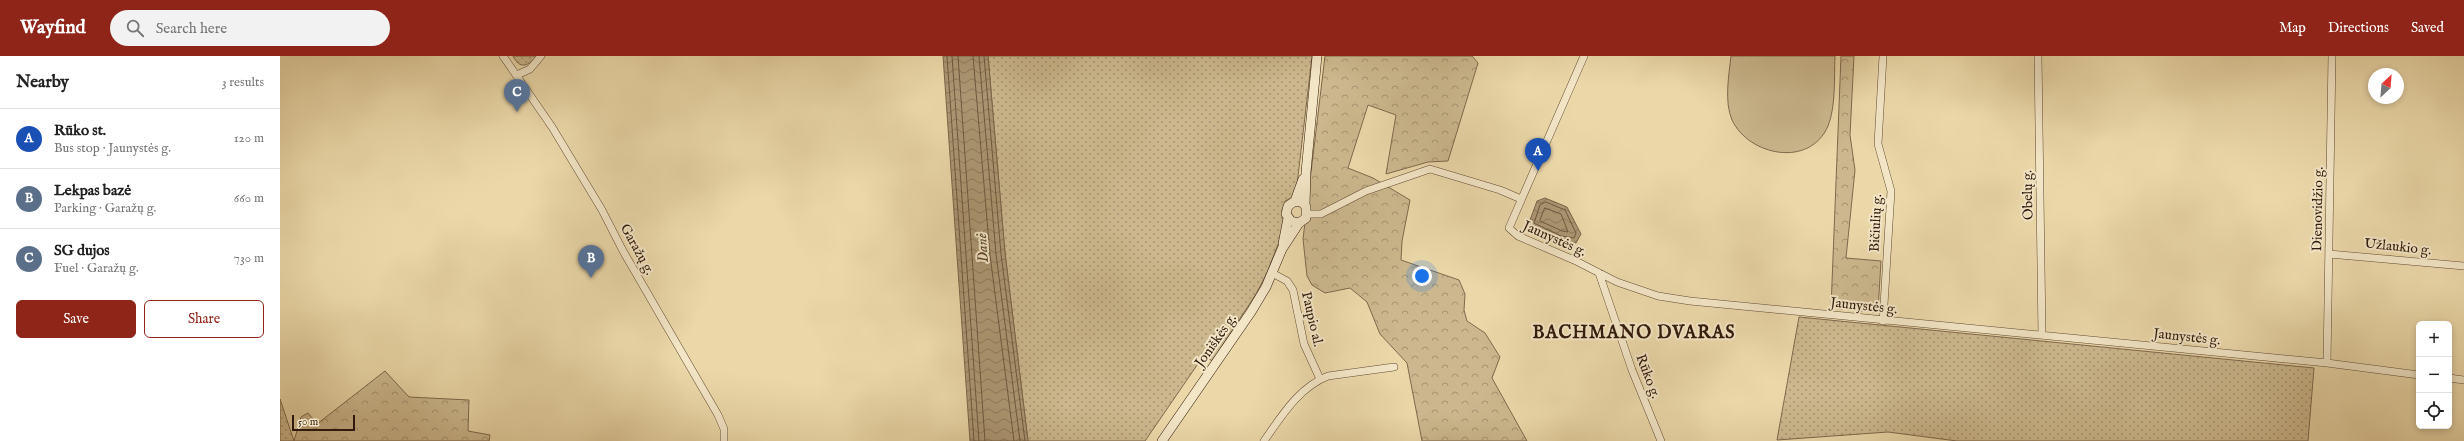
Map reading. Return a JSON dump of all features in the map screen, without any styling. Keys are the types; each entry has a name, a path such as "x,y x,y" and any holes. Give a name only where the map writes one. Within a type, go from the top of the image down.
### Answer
{"main road":[{"path":"1306,172 1295,201 1288,206 1288,218 1291,221 1299,223 1306,210 1306,172 1317,56"},
{"path":"1295,201 1306,210"},
{"name":"Joniškės g.","path":"1282,249 1288,218"},
{"name":"Joniškės g.","path":"1162,441 1251,312 1272,273 1282,249 1299,223"}],"street":[{"name":"Garažų g.","path":"504,56 552,127 602,210 623,251 718,415 724,429 724,441"},
{"path":"517,75 530,69 541,56"},
{"name":"Jaunystės g.","path":"1584,56 1509,228 1512,233 1574,260 1599,273 1658,296 1882,321 2042,334 2327,363 2416,375"},
{"name":"Bičiulių g.","path":"1882,321 1891,191 1878,144 1883,56"},
{"name":"Obelų g.","path":"2038,56 2042,334"},
{"name":"Dienovidžio g.","path":"2327,363 2332,56"},
{"path":"1306,210 1321,214 1366,191 1430,169 1500,190 1521,199"},
{"name":"Užlaukio g.","path":"2329,254 2464,266"},
{"name":"Paupio al.","path":"1272,273 1287,281 1293,290 1304,344 1320,379"},
{"name":"Rūko g.","path":"1599,273 1632,370 1661,441"},
{"path":"1264,441 1290,405 1320,379 1328,376 1394,366"},
{"path":"2452,378 2464,380"}],"green space":[{"path":"513,56 537,56 527,64 521,65"},
{"path":"988,56 1312,56 1297,185 1293,197 1285,201 1283,216 1285,223 1267,273 1256,294 1212,361 1204,355 1145,441 1028,441 1005,253"},
{"path":"1325,56 1472,56 1478,63 1448,161 1428,162 1386,174 1396,115 1368,105 1348,168 1373,178 1410,200 1402,241 1401,260 1459,280 1465,294 1464,310 1467,321 1485,333 1500,357 1492,378 1527,441 1422,441 1407,363 1380,334 1367,302 1350,288 1325,293 1312,285 1307,276 1303,239"},
{"path":"1731,56 1835,56 1834,92 1831,118 1828,126 1819,139 1808,148 1794,152 1780,152 1765,149 1752,142 1740,132 1732,120 1728,105"},
{"path":"1841,56 1854,56 1850,135 1855,170 1846,258 1881,261 1878,311 1874,312 1831,308"},
{"path":"1799,317 2314,368 2308,441 1957,441 1888,432 1777,440"},
{"path":"385,371 409,397 469,400 468,431 490,435 489,441 294,441 301,417 308,413 317,424"},
{"path":"280,399 294,441 280,441"}],"water":[{"name":"Danė","path":"943,56 988,56 1005,253 1028,441 970,441"},
{"path":"1545,198 1567,207 1581,234 1576,243 1560,240 1530,226 1530,220 1537,201"}],"place":[{"name":"SG dujos","path":"517,112"},
{"name":"Rūko st.","path":"1538,171"},
{"name":"Lekpas bazė","path":"591,278"}],"district":[{"name":"BACHMANO DVARAS","path":"1634,332"}]}
